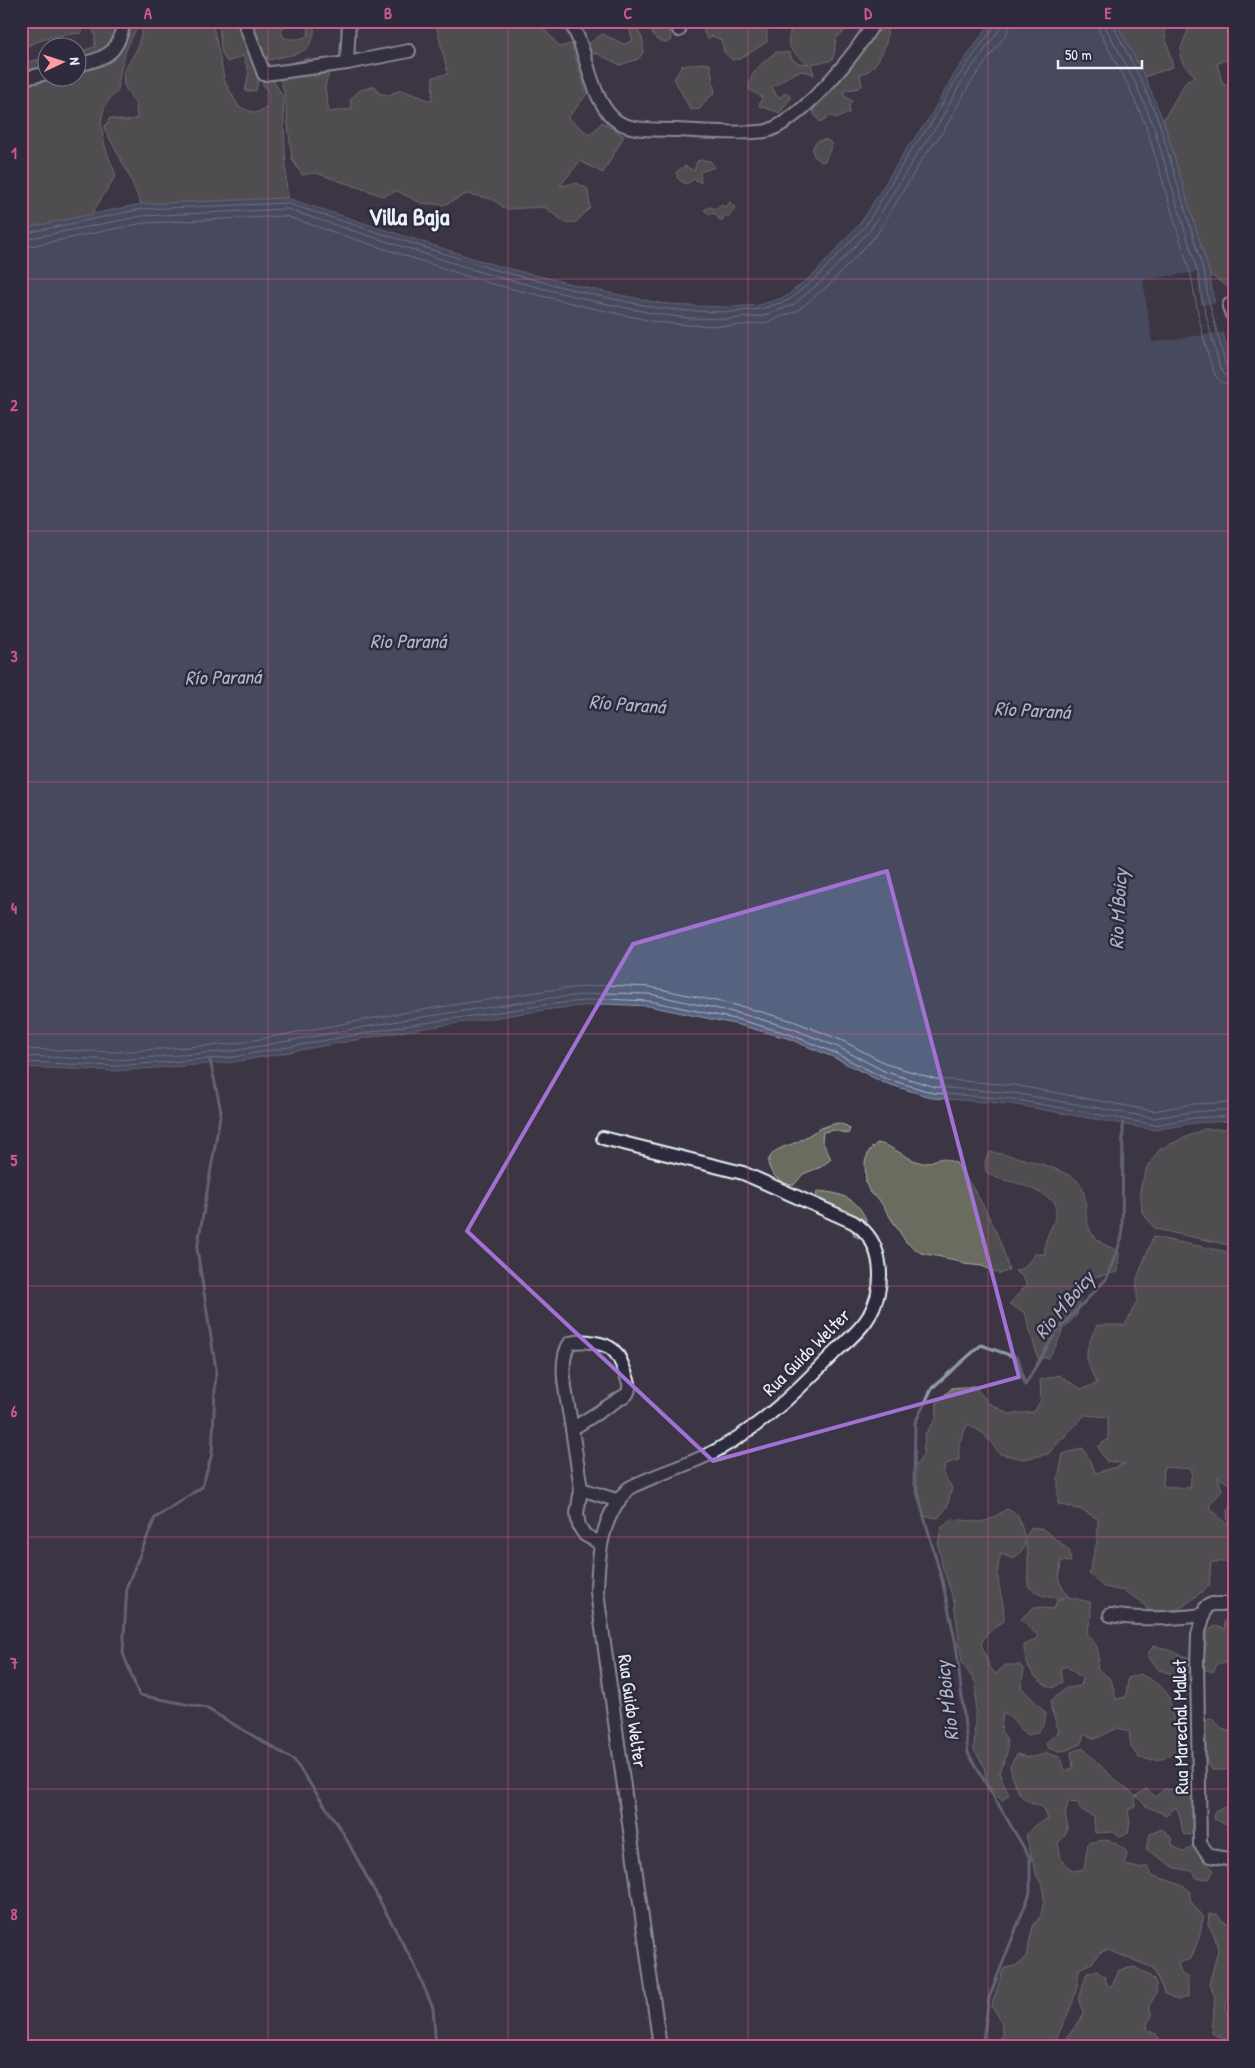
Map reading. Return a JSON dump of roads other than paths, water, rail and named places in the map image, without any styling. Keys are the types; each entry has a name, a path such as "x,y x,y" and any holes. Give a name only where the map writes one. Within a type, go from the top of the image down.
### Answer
{"street":[{"path":"88,62 103,58 120,41 124,21"},
{"path":"244,21 264,74 346,63 409,51"},
{"path":"346,63 349,21"},
{"path":"568,21 603,107 614,119 634,128 704,132 768,130 786,120 817,94 875,21"},
{"path":"21,79 38,75"},
{"name":"Rua Guido Welter","path":"603,1138 743,1172 863,1228 872,1239 878,1254 878,1295 868,1318 786,1403 718,1450 629,1488 619,1501 600,1543 597,1592 660,2047"},
{"path":"572,1429 627,1394 629,1390 630,1385 619,1359 613,1350 605,1346 579,1341 570,1343 564,1351 563,1364 572,1429 581,1490 576,1514 579,1526 585,1535 600,1543"},
{"path":"581,1490 619,1501"},
{"path":"1110,1615 1130,1618 1168,1619 1202,1615 1206,1607 1212,1604 1234,1604"},
{"name":"Rua Marechal Mallet","path":"1202,1615 1198,1635 1197,1664 1200,1844 1210,1856 1234,1860"}],"water":[{"name":"Rio Paraná","path":"992,21 1115,21 1145,77 1163,120 1210,275 1213,297 1234,373 1234,1121 1194,1123 1155,1130 1011,1104 933,1098 882,1082 833,1057 787,1038 739,1025 649,1006 605,1004 552,1009 405,1031 235,1062 115,1071 21,1067 21,229 141,204 287,198 494,265 596,290 659,303 690,306 730,307 760,305 785,297 816,272 862,221 907,148 928,120 953,76"}],"waterway":[{"path":"210,1060 221,1111 197,1249 216,1369 212,1454 202,1487 155,1518 127,1586 123,1653 139,1695 206,1708 294,1760 342,1831 415,1966 433,2008 436,2047"},
{"name":"Rio M'Boicy","path":"982,2047 989,1998 1030,1893 1030,1858 968,1753 956,1644 942,1580 914,1481 915,1423 932,1388 981,1345 1018,1358 1025,1385 1056,1332 1107,1278 1122,1237 1123,1123"}],"district":[{"name":"Villa Baja","path":"409,217"}],"water label":[{"name":"Río Paraná","path":"223,677"},
{"name":"Río Paraná","path":"627,704"},
{"name":"Río Paraná","path":"1032,710"}]}
